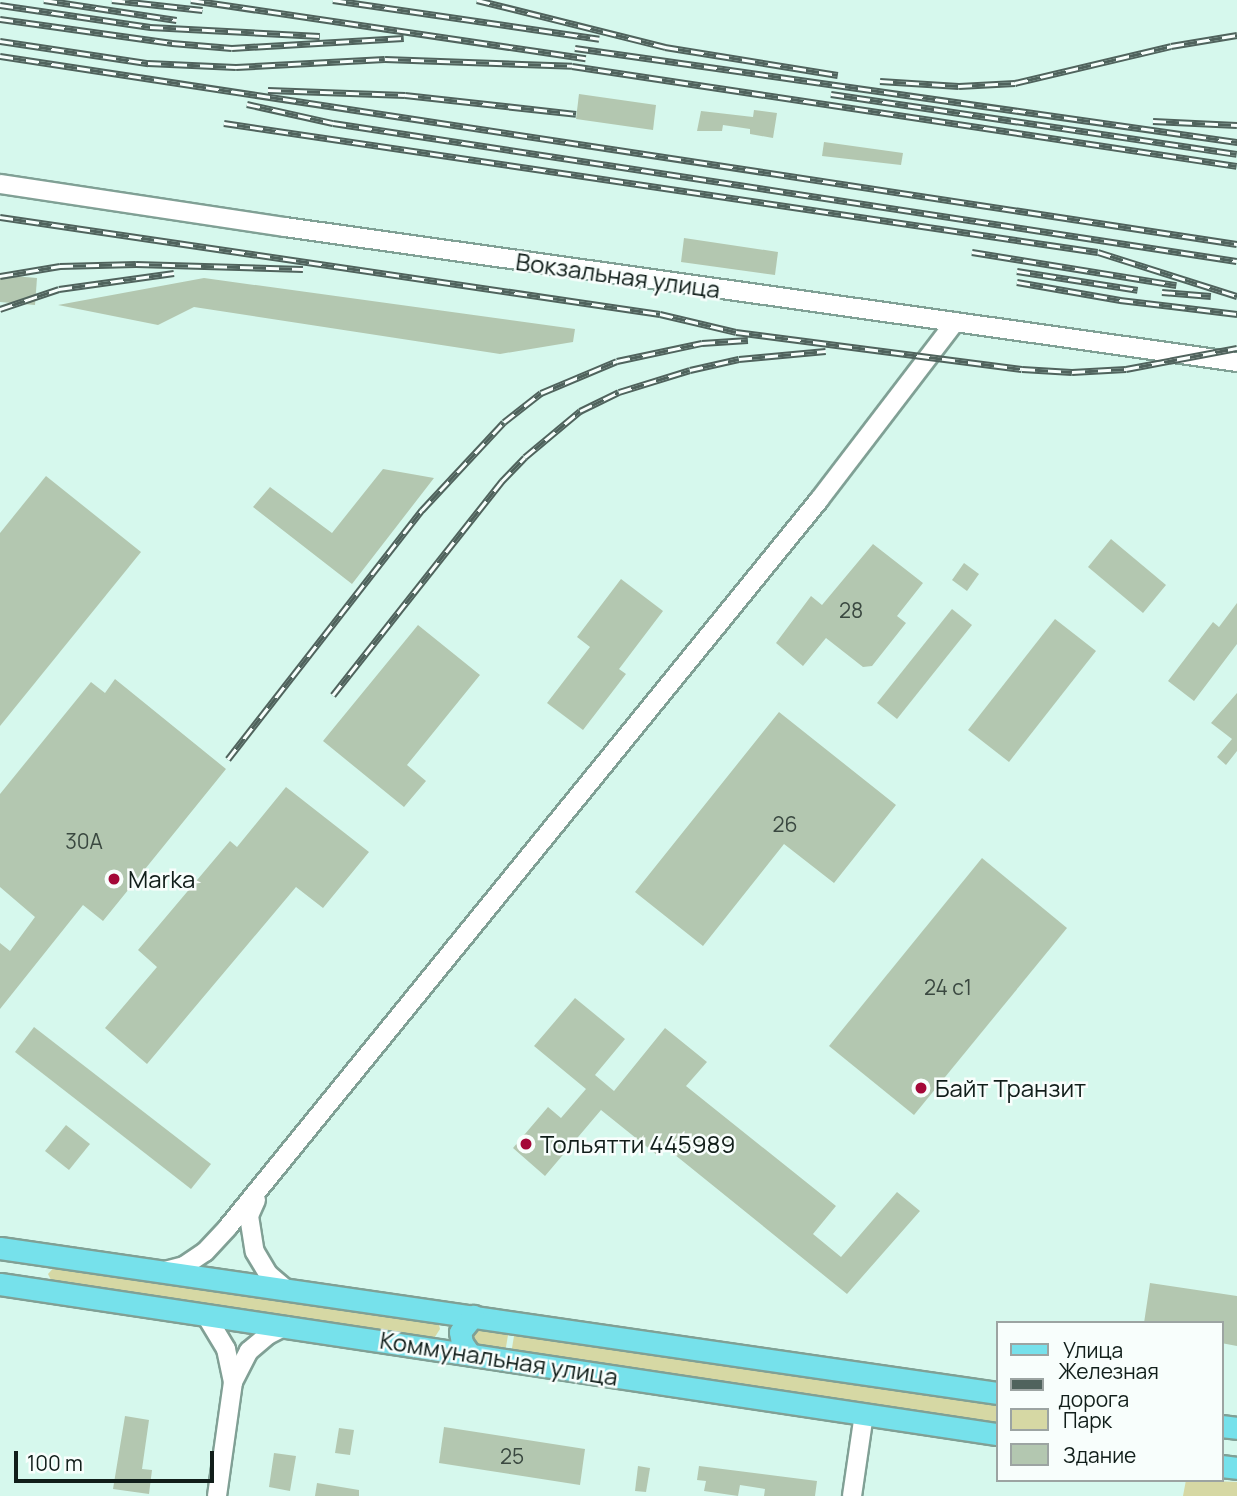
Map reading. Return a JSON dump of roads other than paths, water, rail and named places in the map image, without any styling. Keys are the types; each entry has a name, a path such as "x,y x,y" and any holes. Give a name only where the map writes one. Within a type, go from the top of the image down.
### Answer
{"main road":[{"name":"Коммунальная улица","path":"4,1249 996,1392"},
{"path":"3,1285 17,1282 24,1268 20,1256 4,1249"},
{"path":"46,1291 32,1272 37,1260 48,1255"},
{"name":"Коммунальная улица","path":"3,1285 432,1347 996,1434"},
{"path":"432,1347 443,1339 448,1329 446,1320 438,1311"},
{"path":"469,1353 461,1343 460,1332 473,1316"}],"street":[{"name":"Вокзальная улица","path":"0,184 285,228 1237,362"},
{"path":"161,1271 184,1266 205,1252 261,1188 819,500 955,322"},
{"path":"261,1188 249,1216 249,1232 255,1252 268,1274 286,1289"},
{"path":"205,1314 226,1349 233,1382"},
{"path":"217,1496 233,1382 249,1351 268,1335 286,1326"},
{"path":"852,1496 864,1414"}],"railway":[{"path":"44,0 176,20"},
{"path":"112,0 202,10"},
{"path":"191,0 586,58"},
{"path":"333,0 599,39"},
{"path":"477,0 665,47 838,75"},
{"path":"0,5 150,27 320,36"},
{"path":"0,19 172,43 232,48 404,38"},
{"path":"880,81 959,86 1015,83 1171,46 1237,35"},
{"path":"0,41 148,63 236,67 385,59 572,66 1237,166"},
{"path":"575,48 1237,142"},
{"path":"0,56 1237,244"},
{"path":"268,90 405,95 576,114"},
{"path":"831,94 1237,154"},
{"path":"247,104 333,123 1237,261"},
{"path":"1153,121 1237,125"},
{"path":"224,123 1098,252 1237,296"},
{"path":"0,217 660,314 736,332 1022,369 1072,372 1126,369 1237,348"},
{"path":"972,252 1176,285"},
{"path":"0,276 60,266 136,264 303,269"},
{"path":"1017,271 1138,290"},
{"path":"0,309 59,289 174,273"},
{"path":"1017,282 1120,300 1237,314"},
{"path":"1162,292 1211,296"},
{"path":"228,759 422,510 504,422 541,393 617,361 702,343 748,340"},
{"path":"333,695 502,481 525,457 580,411 619,392 690,370 739,359 826,351"}],"place":[{"name":"Marka","path":"114,879"},
{"name":"Байт Транзит","path":"921,1088"},
{"name":"Тольятти 445989","path":"526,1144"}]}
